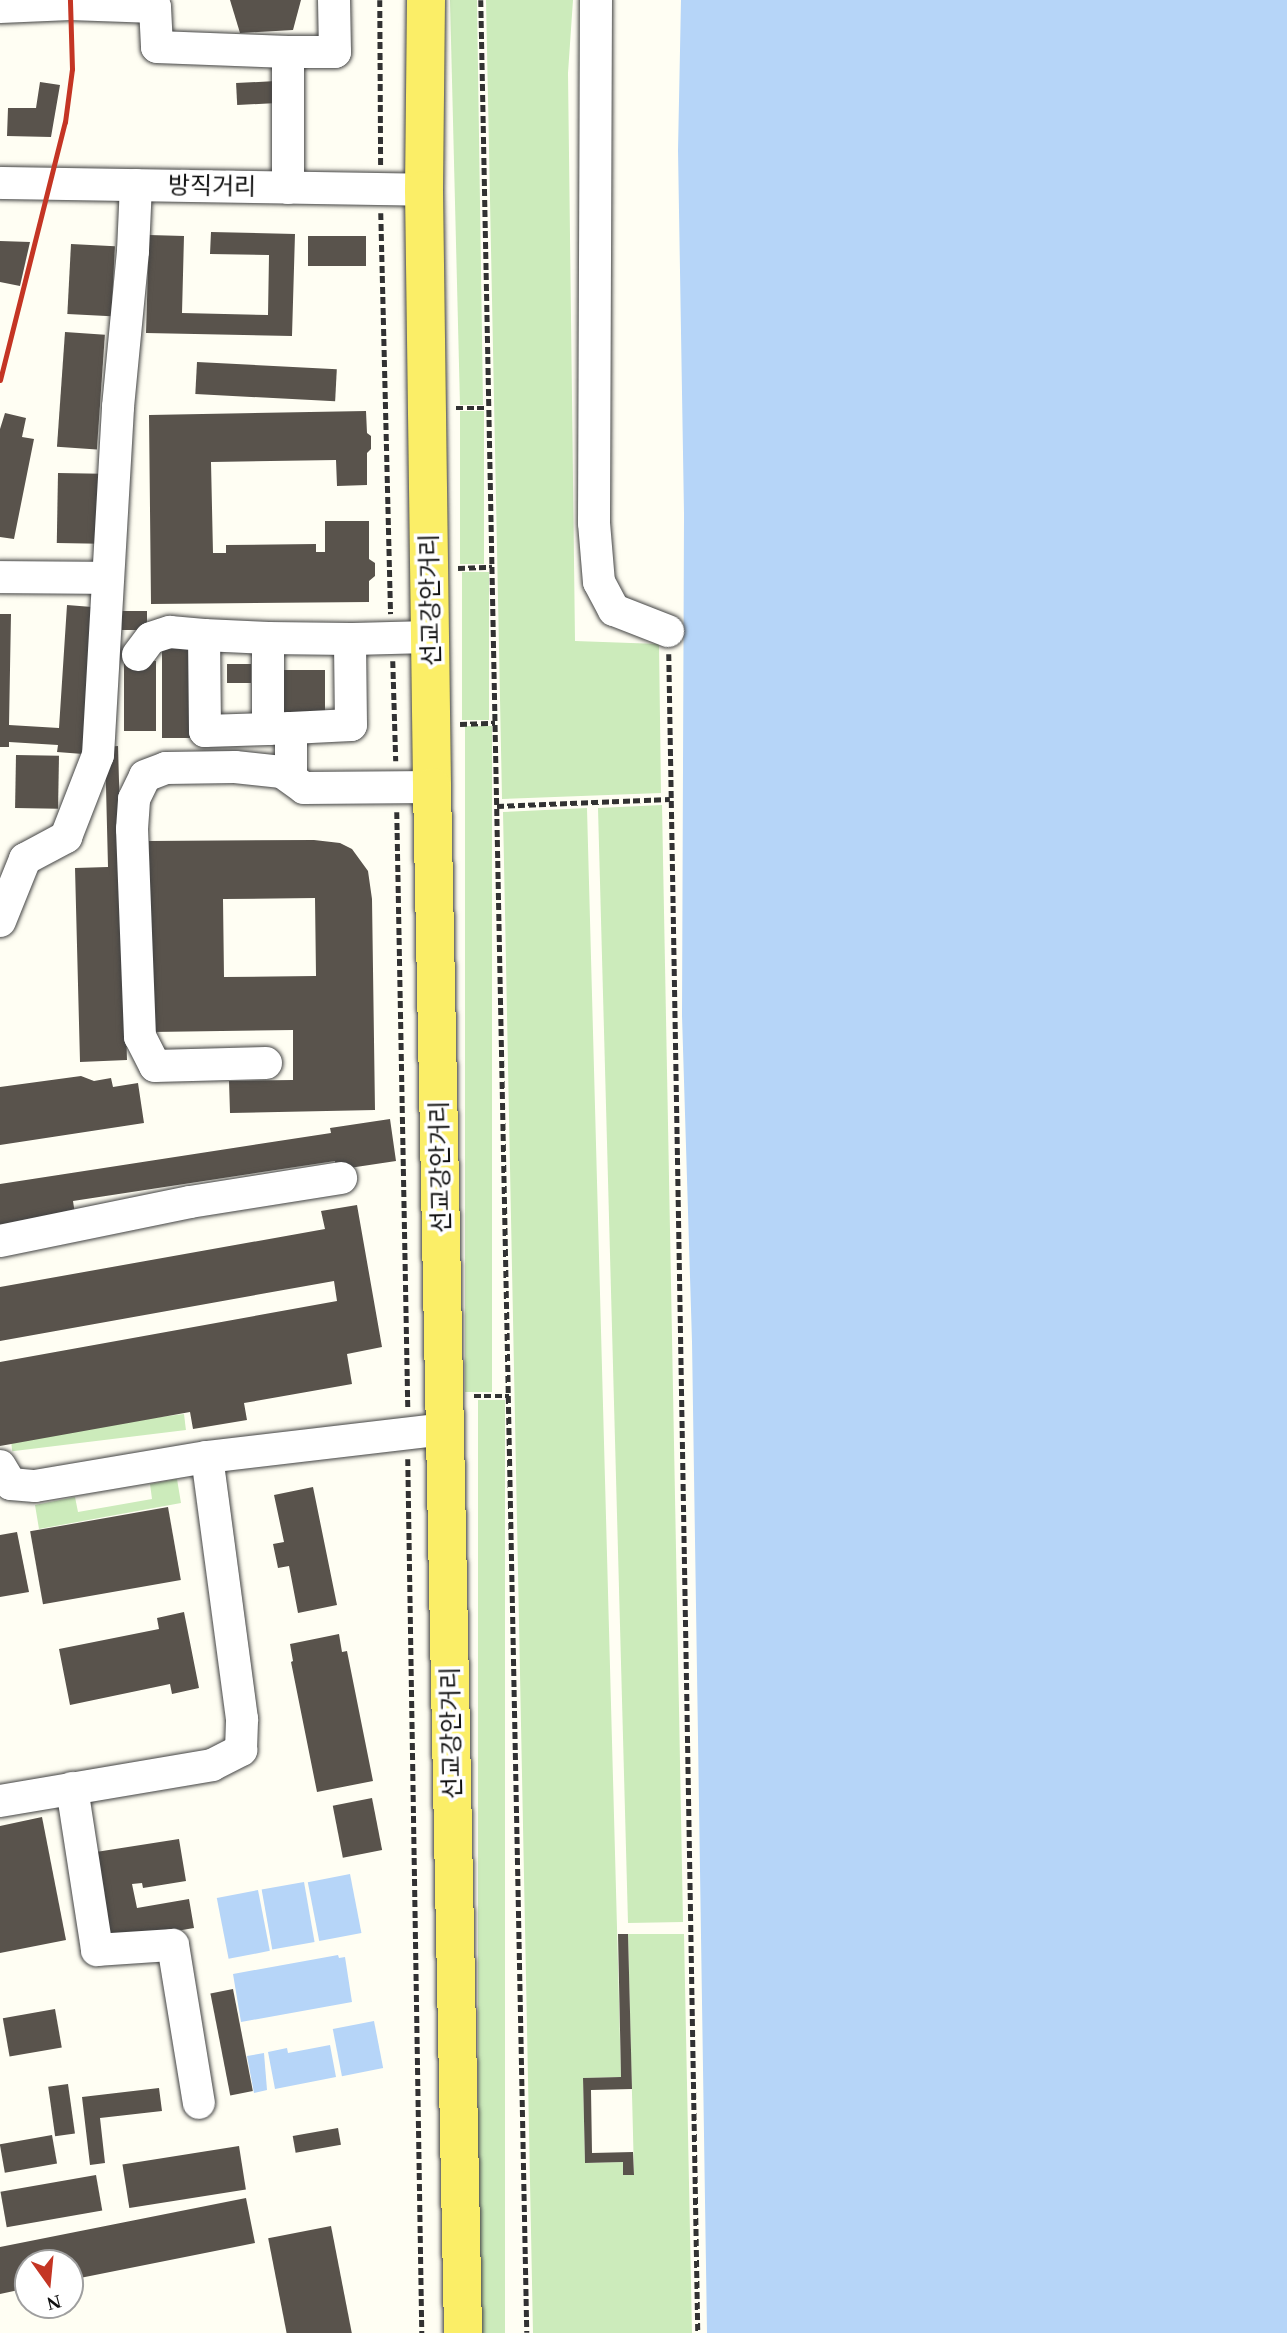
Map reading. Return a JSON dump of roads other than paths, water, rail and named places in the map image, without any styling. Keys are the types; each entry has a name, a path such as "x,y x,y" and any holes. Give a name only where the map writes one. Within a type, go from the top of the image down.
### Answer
{"main road":[{"name":"선교강안거리","path":"426,0 424,190 432,636 414,788 447,1429 463,2333"}],"street":[{"path":"0,6 154,3 157,47 335,52 334,0"},
{"path":"596,0 594,523 600,582 614,610 668,631"},
{"path":"288,52 288,188"},
{"name":"방직거리","path":"0,183 424,190"},
{"path":"0,921 25,859 66,837 98,755 106,578 136,185"},
{"path":"0,577 106,578"},
{"path":"138,655 151,638 170,632 268,638 432,636"},
{"path":"204,635 205,731 351,725 350,639"},
{"path":"268,638 280,729 291,778"},
{"path":"266,1063 155,1066 140,1037 132,829 134,799 145,776 166,768 235,767 282,772 304,788 414,788"},
{"path":"0,1241 190,1202 341,1178"},
{"path":"0,1466 11,1484 35,1486 207,1457 447,1429"},
{"path":"0,1801 212,1765 241,1750 242,1719 207,1457"},
{"path":"72,1788 97,1950 173,1945 199,2103"}],"water":[{"path":"681,0 1287,0 1287,2333 707,2333 692,1342 682,1016 684,514 678,150"},
{"path":"350,1874 361,1933 319,1941 308,1882"},
{"path":"304,1882 315,1942 272,1950 262,1889"},
{"path":"258,1890 270,1951 229,1959 217,1898"},
{"path":"338,1955 339,1958 345,1957 352,2002 241,2022 233,1974"},
{"path":"374,2021 383,2068 342,2076 333,2029"},
{"path":"330,2045 336,2077 275,2089 268,2052 287,2048 288,2053"},
{"path":"264,2053 267,2090 254,2093 247,2056"}],"railway":[{"path":"0,380 65,122 72,69 70,0"}]}
